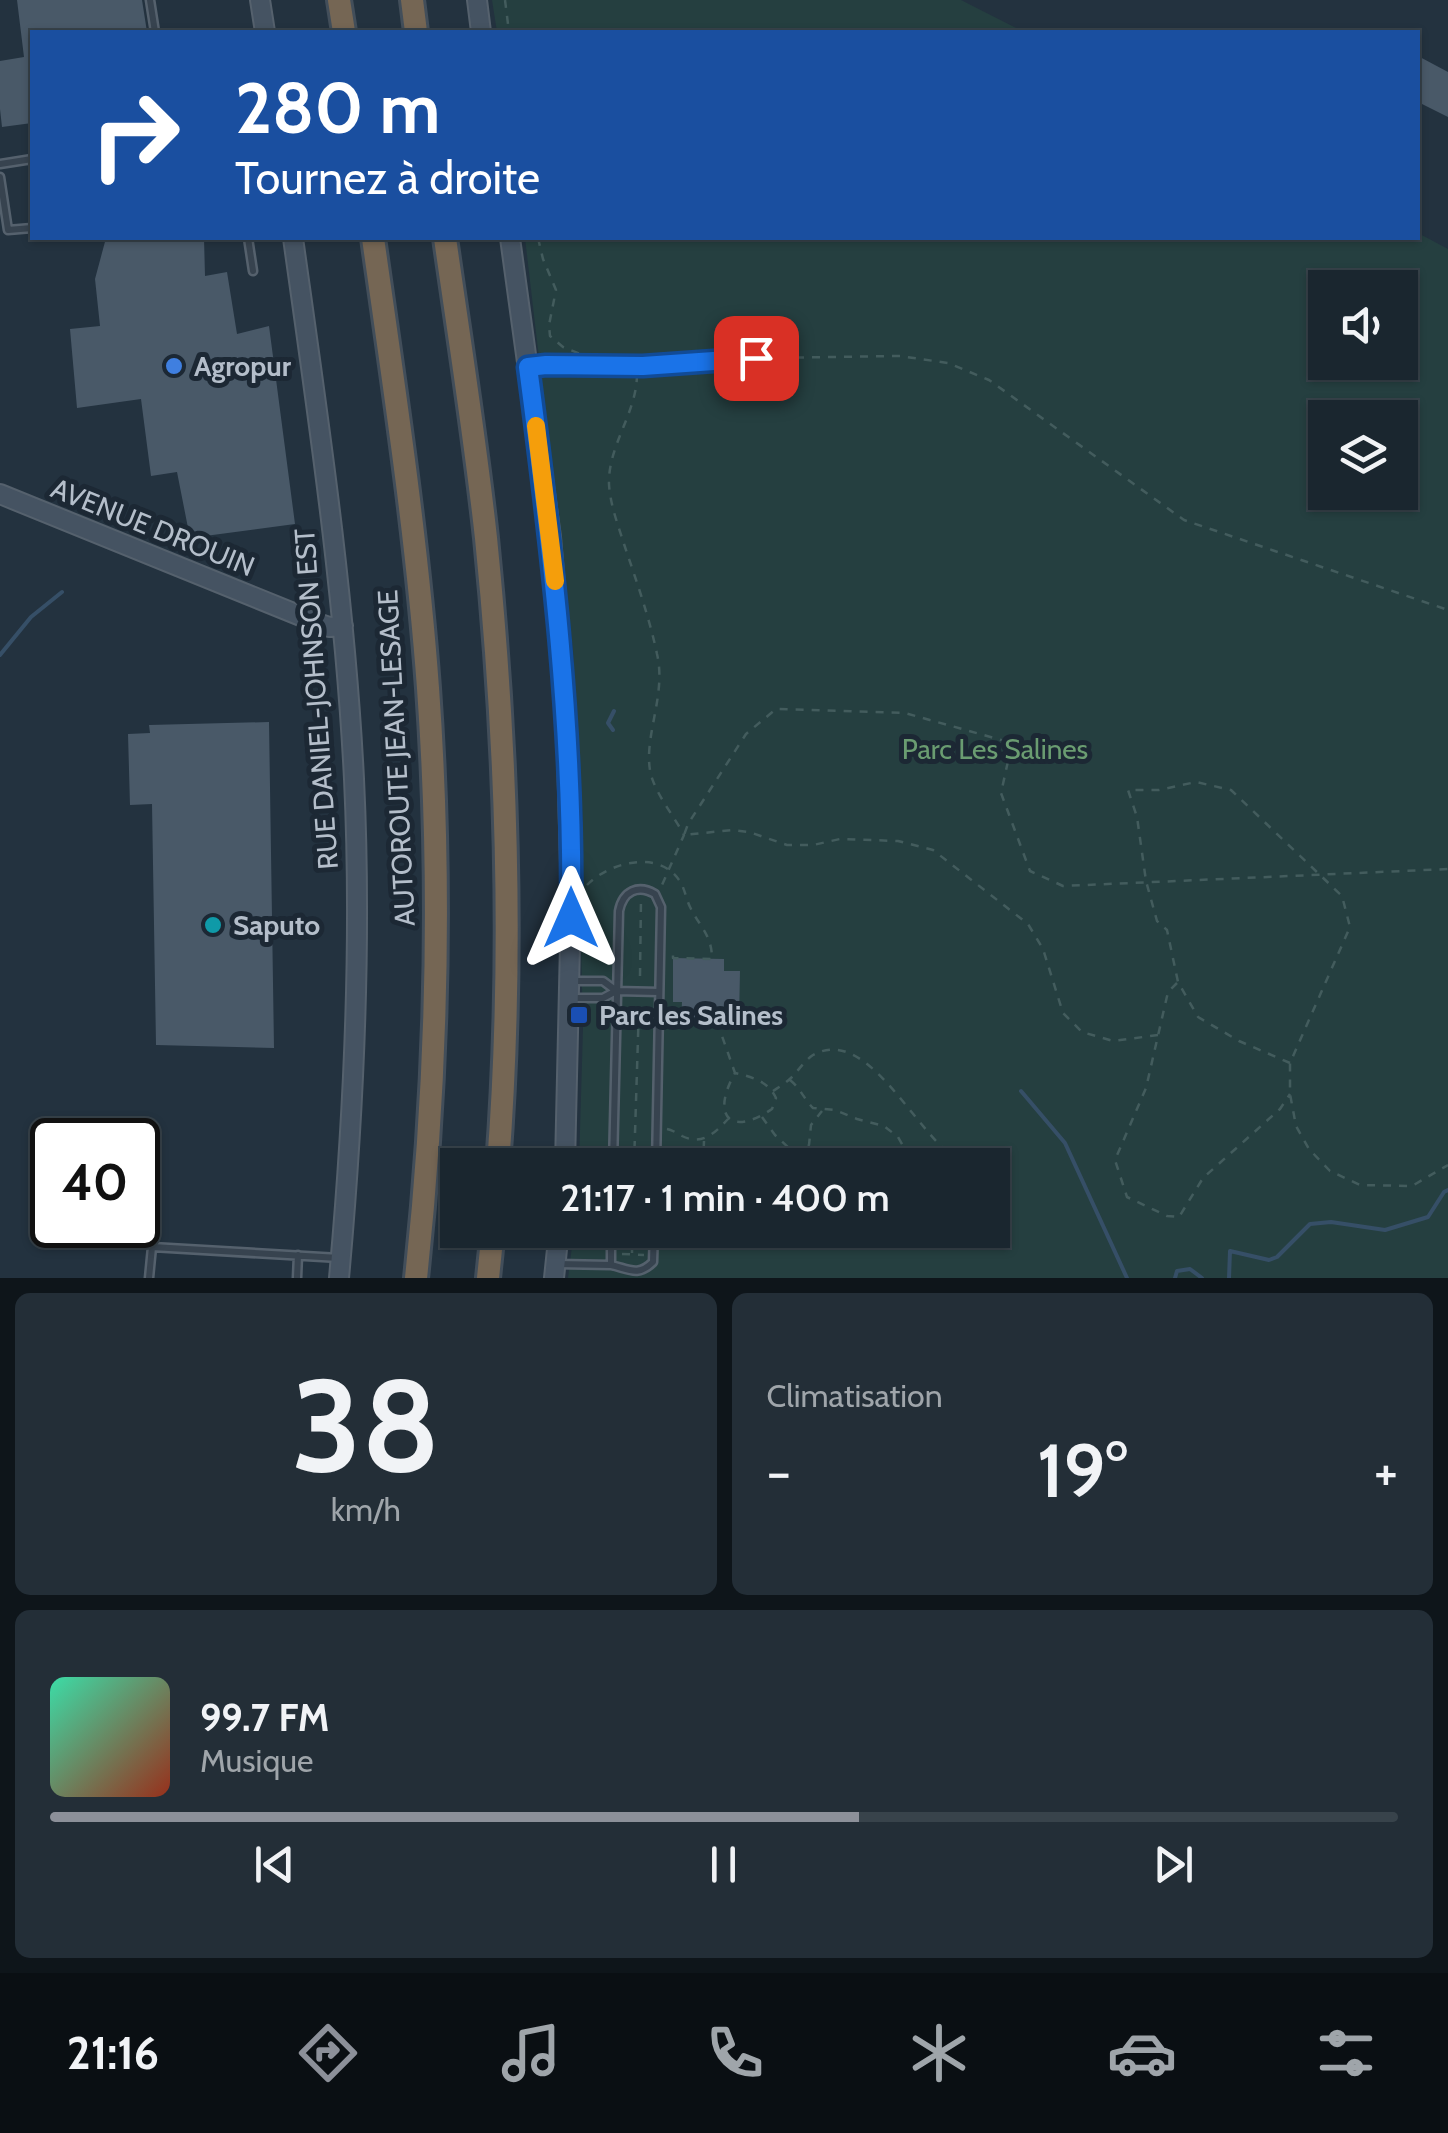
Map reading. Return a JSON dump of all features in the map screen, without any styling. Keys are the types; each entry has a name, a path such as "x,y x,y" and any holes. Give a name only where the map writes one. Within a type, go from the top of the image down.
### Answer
{"highway":[{"path":"339,0 344,30"},
{"path":"412,0 416,30"},
{"name":"AUTOROUTE JEAN-LESAGE","path":"372,240 416,556 432,771 434,1014 428,1148 416,1278"},
{"path":"445,240 481,496 498,685 506,952 499,1148"},
{"path":"488,1278 491,1248"}],"street":[{"path":"260,0 264,30"},
{"path":"477,0 482,30"},
{"name":"RUE DANIEL-JOHNSON EST","path":"293,240 333,532 355,812 357,985 339,1278"},
{"path":"510,240 555,576 564,698 571,846 565,1148"},
{"name":"AVENUE DROUIN","path":"0,494 324,626 343,626"}],"lane":[{"path":"150,0 155,30"},
{"path":"0,164 30,159"},
{"path":"0,177 8,230 30,228"},
{"path":"248,240 253,270"},
{"path":"528,367 643,366 756,358"},
{"path":"613,1148 620,906 628,893 642,889 655,894 661,907 656,1148"},
{"path":"570,989 603,982 616,991"},
{"path":"570,989 603,998 616,991 659,992"},
{"path":"150,1278 152,1247 340,1258"},
{"path":"610,1248 610,1265"},
{"path":"555,1271 610,1265 634,1272 653,1260 653,1248"},
{"path":"297,1278 298,1255"}],"path":[{"path":"505,0 510,30"},
{"path":"538,240 555,287 550,336 562,348 586,356"},
{"path":"756,358 900,356 948,363 989,380 1184,520 1448,610"},
{"path":"636,372 635,396 614,452 610,486 660,667 650,750 652,776 684,836"},
{"path":"660,888 688,824 746,734 776,709 905,714 1012,742 1001,794 1030,871 1063,886 1448,869"},
{"path":"1290,1063 1239,1042 1198,1017 1178,982 1168,930 1157,921 1128,790 1159,790 1196,782 1231,790 1342,896 1350,927 1290,1063 1296,1126 1309,1149 1330,1171 1360,1185 1412,1186 1448,1165"},
{"path":"684,836 732,830 787,845 840,839 898,841 933,850 1028,924 1043,949 1064,1013 1082,1032 1113,1041 1158,1035"},
{"path":"585,890 598,876 626,863 650,863 669,870 680,882 689,906 711,941 712,959 673,958 674,954"},
{"path":"640,976 641,896"},
{"path":"1178,982 1168,992 1146,1088 1116,1160 1126,1197 1167,1216 1180,1217 1203,1178 1280,1108 1290,1094"},
{"path":"634,1148 638,1006"},
{"path":"720,1021 735,1072 722,1107 729,1118 740,1122 772,1110 776,1098 773,1091 755,1078 735,1072"},
{"path":"773,1091 814,1054 840,1049 862,1057 941,1148"},
{"path":"789,1080 802,1090 813,1108 836,1110 884,1126 904,1148"},
{"path":"804,1148 809,1145 811,1126 823,1110"},
{"path":"762,1116 788,1148"},
{"path":"674,1129 682,1136 704,1140 729,1118"},
{"path":"704,1140 704,1148"},
{"path":"632,1248 632,1254"}],"green space":[{"path":"492,0 961,0 1020,30 497,30"},
{"name":"Parc Les Salines","path":"1420,234 1448,249 1448,1278 568,1278 572,1248 1010,1248 1010,1148 579,1148 583,825 573,650 525,240 1420,240"}],"building":[{"path":"17,0 142,0 147,30 30,30 30,123 2,127 0,61 24,57"},
{"path":"1420,57 1448,72 1448,117 1420,103"},
{"name":"Agropur","path":"105,240 204,240 205,276 227,272 237,334 269,326 295,524 190,538 177,472 151,476 141,399 77,408 70,329 100,326 95,279"},
{"name":"Saputo","path":"269,722 274,1048 156,1045 152,804 130,805 128,734 150,733 149,725"},
{"path":"673,958 724,959 724,971 740,971 739,1021 681,1021 682,1002 673,1002"}],"waterway":[{"path":"0,655 31,617 62,592"},
{"path":"613,730 608,723 614,711"},
{"path":"1021,1091 1065,1143 1127,1278"},
{"path":"1229,1278 1230,1251 1269,1260 1277,1257 1310,1224 1331,1222 1385,1230 1428,1217 1448,1190"},
{"path":"1175,1278 1177,1271 1190,1269 1202,1278"}],"slow traffic":[{"path":"536,426 555,581"}],"place":[{"name":"Agropur","path":"174,366"},
{"name":"Saputo","path":"213,925"},
{"name":"Parc les Salines","path":"579,1015"}],"route":[{"path":"571,918 568,754 558,614 528,367 619,367 756,358"}]}
